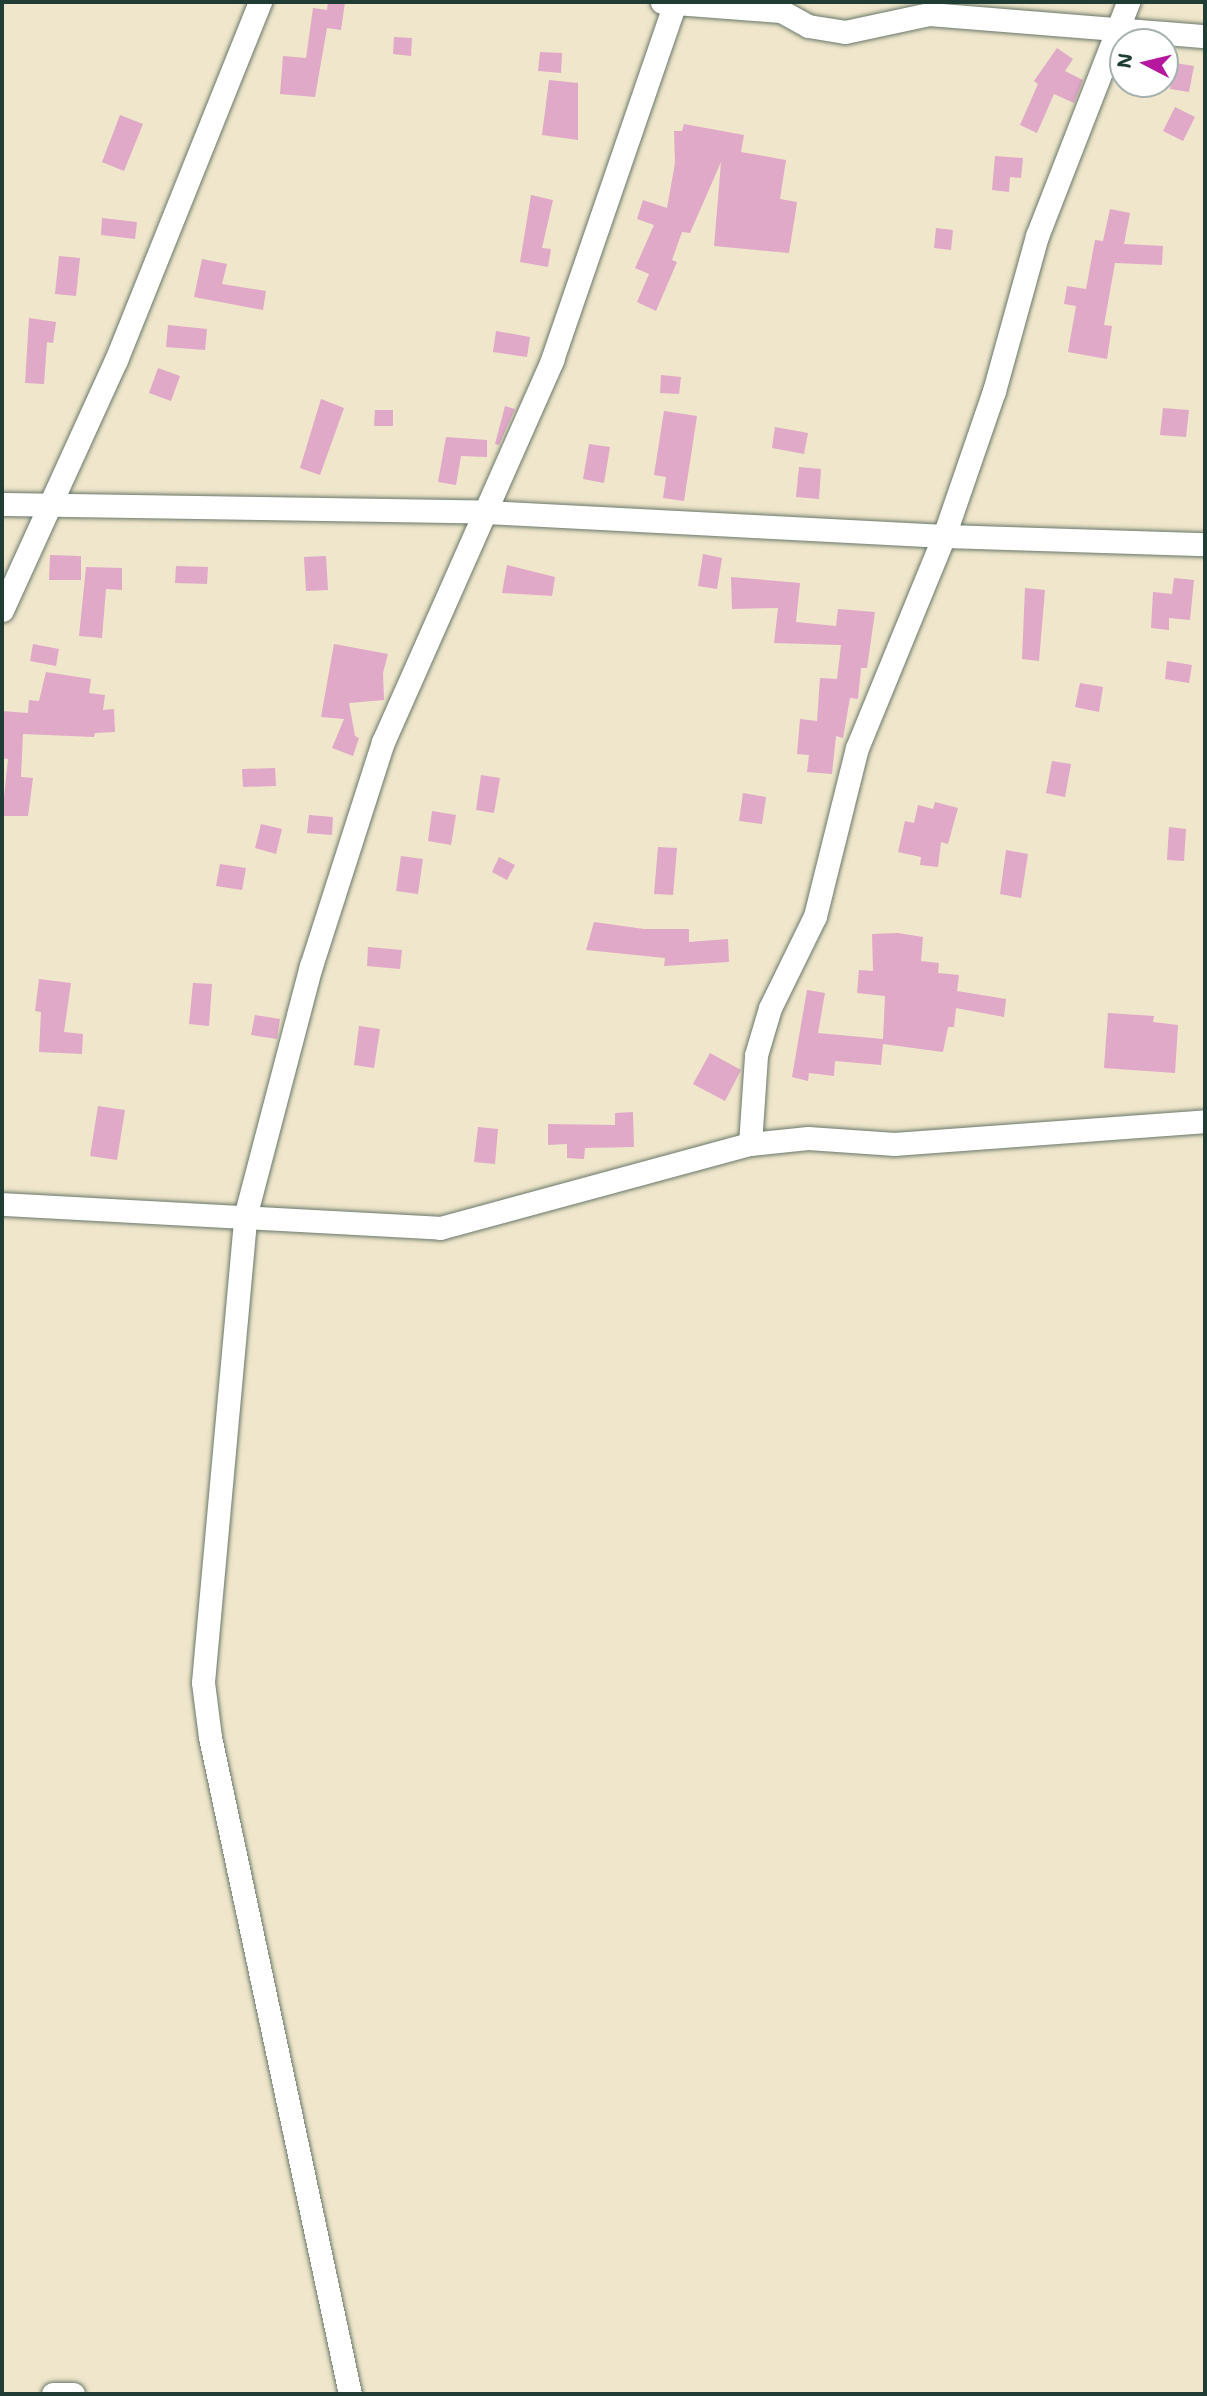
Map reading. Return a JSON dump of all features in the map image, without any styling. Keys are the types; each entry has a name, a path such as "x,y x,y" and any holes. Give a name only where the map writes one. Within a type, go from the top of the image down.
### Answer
{"street":[{"path":"2,610 116,360 260,2"},
{"path":"350,2394 213,1751 203,1682 245,1217 311,967 383,742 552,360 670,2 781,11 808,26 845,32 929,14 1109,31"},
{"path":"1120,28 1129,2"},
{"path":"1179,35 1205,36"},
{"path":"750,1144 756,1055 770,1008 815,916 857,748 944,536 994,391 1037,236 1109,57"},
{"path":"2,504 51,502 486,512 944,536 1205,544"},
{"path":"2,1205 440,1228 750,1144 808,1138 895,1144 1205,1121"},
{"path":"53,2394 73,2394"}],"building":[{"path":"328,2 345,2 341,30 327,28 315,97 280,94 283,56 306,58 313,8 327,10"},
{"path":"394,37 412,38 411,56 393,54"},
{"path":"1057,48 1073,59 1065,71 1083,80 1074,103 1054,94 1037,133 1020,125 1038,84 1034,81"},
{"path":"540,52 562,53 561,73 538,71"},
{"path":"1179,64 1194,66 1189,92 1179,90"},
{"path":"549,80 578,83 578,140 542,135"},
{"path":"1175,107 1195,117 1183,141 1163,131"},
{"path":"120,115 143,124 124,171 102,162"},
{"path":"684,124 744,135 741,152 786,160 780,199 797,202 796,209 789,253 714,246 721,162 690,233 682,232 672,260 677,262 656,311 637,302 649,274 635,268 654,225 637,219 643,200 667,208 675,163 674,131 682,131"},
{"path":"995,156 1023,158 1021,178 1010,177 1009,192 992,190"},
{"path":"531,195 553,200 542,248 551,249 548,267 520,262"},
{"path":"1110,209 1130,213 1124,244 1163,246 1162,265 1115,263 1104,325 1112,326 1107,359 1068,352 1076,306 1064,304 1067,286 1086,289 1095,240 1103,241"},
{"path":"102,218 137,222 135,239 101,235"},
{"path":"936,228 953,230 951,250 934,248"},
{"path":"59,256 80,258 76,296 55,294"},
{"path":"202,259 227,264 222,284 266,291 263,310 194,297"},
{"path":"29,318 56,322 53,343 47,342 44,384 25,383"},
{"path":"168,325 207,329 205,350 166,347"},
{"path":"496,331 530,337 527,357 493,352"},
{"path":"158,368 180,376 171,401 149,393"},
{"path":"661,375 681,377 679,394 660,393"},
{"path":"321,399 344,408 320,475 300,468"},
{"path":"505,406 515,409 499,445 495,444"},
{"path":"1163,408 1189,410 1186,437 1160,435"},
{"path":"375,410 393,410 393,426 374,426"},
{"path":"664,411 697,416 684,501 663,498 666,477 654,475"},
{"path":"775,427 808,433 804,454 772,448"},
{"path":"446,437 487,440 487,457 461,456 456,485 438,482"},
{"path":"589,444 610,447 604,483 583,479"},
{"path":"799,467 821,469 819,499 796,497"},
{"path":"703,554 722,558 717,589 698,586"},
{"path":"50,555 81,556 81,580 49,580"},
{"path":"326,556 328,590 306,591 304,557"},
{"path":"507,565 555,577 552,596 502,593"},
{"path":"176,566 208,567 207,584 175,583"},
{"path":"86,567 122,568 122,590 106,589 102,638 79,636"},
{"path":"731,577 800,583 796,622 836,626 838,609 875,612 867,668 861,668 858,699 850,698 843,738 836,736 832,774 807,772 809,755 797,754 800,719 817,721 820,678 837,679 841,645 774,643 778,608 732,609"},
{"path":"1174,578 1194,580 1190,620 1169,618 1169,630 1151,628 1153,592 1172,594"},
{"path":"1025,588 1045,590 1039,661 1022,659"},
{"path":"33,644 59,649 56,666 30,661"},
{"path":"334,644 388,654 383,673 384,700 349,703 355,736 359,738 353,756 332,748 344,719 321,717"},
{"path":"1167,661 1192,665 1189,683 1165,679"},
{"path":"46,672 91,679 89,693 105,695 103,710 114,709 115,732 95,733 94,737 23,734 21,777 33,778 28,816 2,816 8,759 2,758 2,711 28,713 29,700 39,701"},
{"path":"1080,683 1103,687 1099,712 1075,707"},
{"path":"1052,761 1071,764 1065,797 1046,793"},
{"path":"275,768 276,786 243,787 242,769"},
{"path":"481,775 500,778 494,813 476,810"},
{"path":"743,793 766,797 762,824 739,821"},
{"path":"935,802 958,808 948,844 941,842 938,867 920,865 921,857 898,852 905,821 914,823 918,805 933,809"},
{"path":"432,811 456,815 451,845 428,841"},
{"path":"309,815 333,817 332,835 307,833"},
{"path":"261,824 282,829 276,854 255,848"},
{"path":"1169,827 1186,829 1184,861 1167,860"},
{"path":"658,847 677,848 673,895 654,894"},
{"path":"1006,850 1028,854 1021,898 1000,894"},
{"path":"401,856 423,859 418,894 396,891"},
{"path":"499,857 515,865 507,880 492,872"},
{"path":"220,864 246,868 242,890 216,886"},
{"path":"594,922 644,929 689,929 689,942 728,939 729,962 664,966 665,958 586,950"},
{"path":"898,933 923,937 921,961 939,963 938,973 959,975 957,991 1006,999 1004,1017 956,1008 954,1027 948,1027 943,1052 883,1044 881,1065 835,1061 834,1076 809,1073 808,1081 792,1077 807,990 825,993 818,1033 883,1039 885,996 857,993 859,970 873,971 872,934"},
{"path":"368,947 402,950 400,969 367,966"},
{"path":"39,979 71,983 64,1032 83,1034 82,1054 39,1052 41,1012 35,1011"},
{"path":"193,983 212,984 209,1026 189,1024"},
{"path":"1108,1013 1154,1016 1153,1022 1178,1025 1175,1073 1104,1068"},
{"path":"255,1015 280,1019 277,1039 251,1035"},
{"path":"359,1026 380,1029 374,1068 354,1065"},
{"path":"710,1053 741,1070 725,1101 693,1084"},
{"path":"98,1106 125,1110 117,1160 90,1156"},
{"path":"633,1112 634,1147 585,1148 584,1159 567,1158 567,1144 548,1145 548,1124 615,1125 615,1113"},
{"path":"478,1127 498,1129 495,1164 474,1162"}]}
